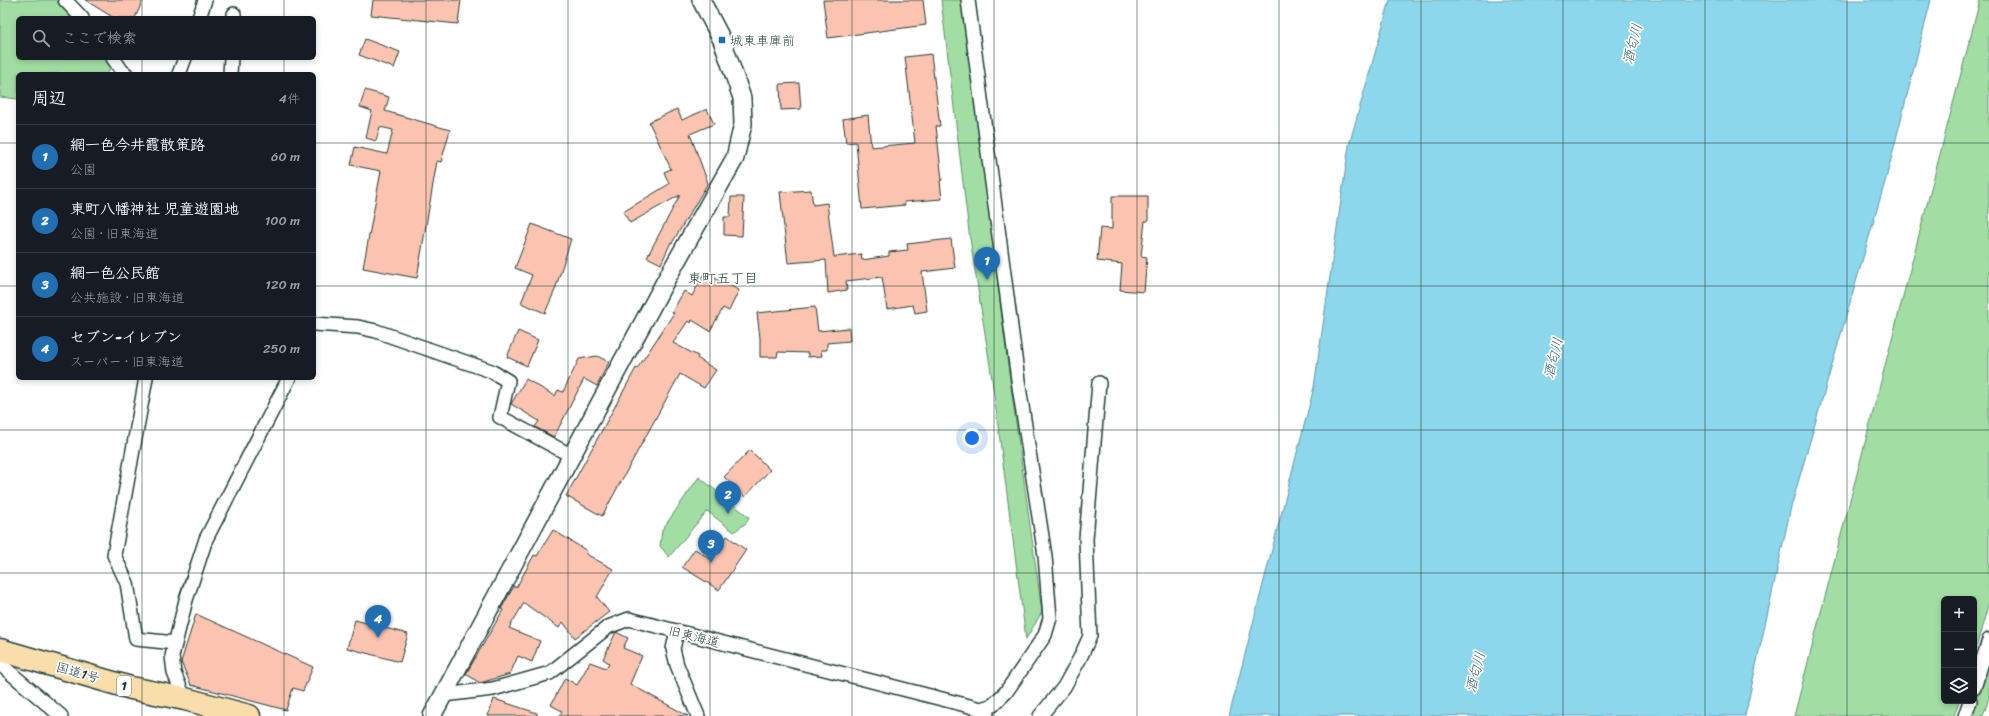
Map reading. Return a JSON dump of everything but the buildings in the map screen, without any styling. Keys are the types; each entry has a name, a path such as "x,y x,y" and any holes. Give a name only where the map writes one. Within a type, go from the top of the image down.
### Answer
{"highway":[{"name":"国道1号","path":"0,650 131,688 185,699 249,716"}],"street":[{"path":"65,0 80,16"},
{"path":"200,16 205,0"},
{"path":"432,716 668,278 735,158 743,124 742,98 736,75 722,40 701,0"},
{"path":"968,0 1018,380 1045,556 1050,618 1045,635 1006,692 986,713"},
{"path":"114,60 123,72"},
{"path":"181,72 184,60"},
{"path":"230,72 231,60"},
{"path":"316,326 358,327 376,330 491,371 508,381 500,417 572,456"},
{"path":"146,380 114,555 127,583 136,639 175,643"},
{"path":"185,699 174,673 172,656 186,600 206,538 288,380"},
{"path":"1040,716 1064,687 1090,636 1086,539 1099,383"},
{"name":"旧東海道","path":"444,695 493,689 550,673 608,627 629,619 986,713"},
{"path":"677,631 673,649 677,665 698,716"},
{"path":"1977,678 1989,640"},
{"path":"0,664 61,716"},
{"path":"1965,716 1969,704"}],"green space":[{"path":"0,0 57,0 74,16 16,16 16,60 107,60 111,67 108,72 16,72 16,99 0,97"},
{"path":"941,0 963,0 1007,358 1042,612 1026,639 991,372 969,232"},
{"path":"1980,0 1989,0 1989,602 1977,644 1977,596 1941,596 1941,704 1958,704 1954,716 1794,716"},
{"path":"699,477 749,517 746,523 734,532 707,511 669,557 660,546 662,530"},
{"path":"1989,656 1989,698 1983,716 1969,716 1973,704 1977,704 1977,692"}],"water":[{"name":"酒匂川","path":"1390,0 1931,0 1887,175 1791,507 1745,716 1229,716 1314,387 1349,145"}],"place":[{"name":"城東車庫前","path":"722,40"},
{"name":"網一色今井霞散策路","path":"987,280"},
{"name":"東町八幡神社 児童遊園地","path":"728,514"},
{"name":"網一色公民館","path":"711,563"},
{"name":"セブン-イレブン","path":"378,638"}],"district":[{"name":"東町五丁目","path":"723,278"}]}
